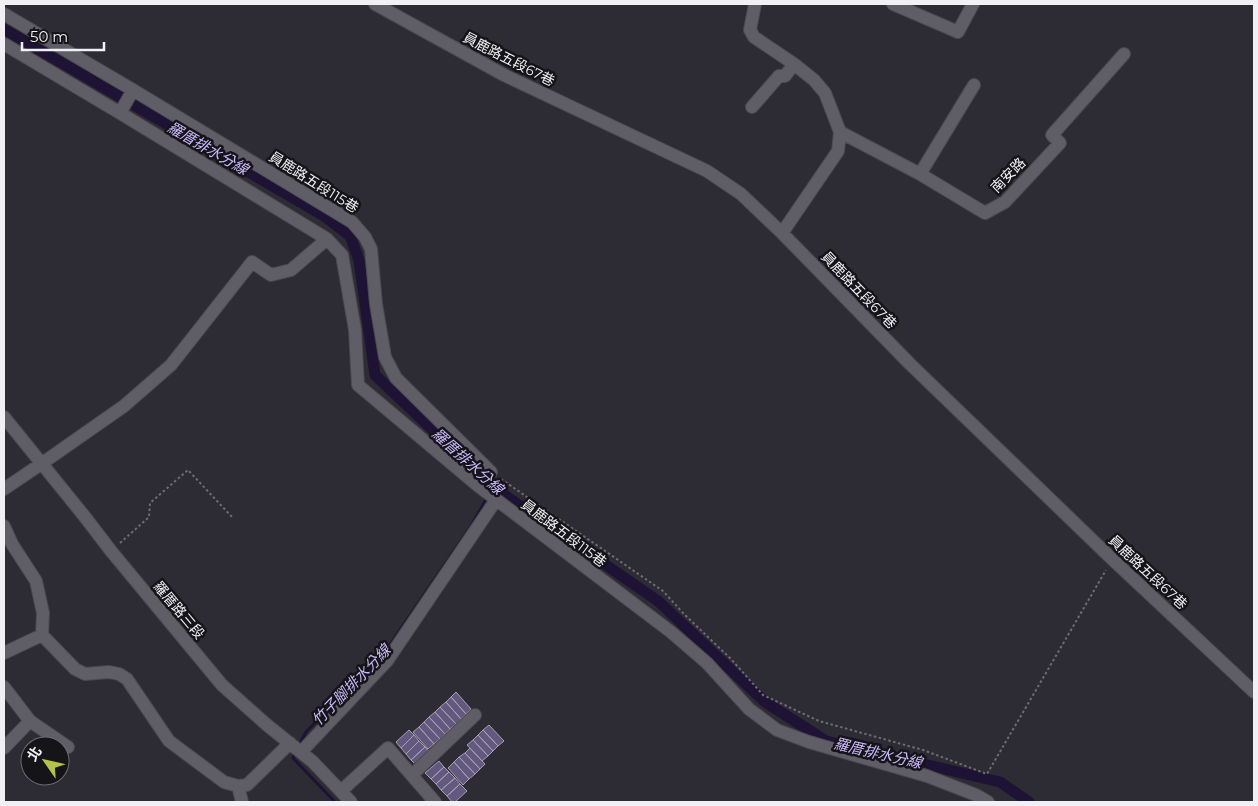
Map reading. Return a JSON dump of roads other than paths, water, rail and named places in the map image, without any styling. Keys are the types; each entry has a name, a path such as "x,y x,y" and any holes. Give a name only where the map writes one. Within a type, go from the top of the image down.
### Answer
{"street":[{"name":"員鹿路五段67巷","path":"375,4 504,75 707,171 741,194 782,233 910,364 1112,559 1254,692"},
{"path":"755,4 750,30 754,37 794,64 814,80 825,92 840,132 838,151 782,233"},
{"path":"893,4 958,32 973,4"},
{"name":"員鹿路五段115巷","path":"4,14 352,222 371,249 376,304 385,357 396,378 491,472"},
{"name":"員鹿路五段115巷","path":"4,44 327,239 342,255 355,330 358,385 496,500 671,632 707,663 749,709 777,730 809,742 927,776 976,795 988,802"},
{"name":"南安路","path":"840,132 920,174 985,213 1005,202 1060,142 1052,135 1124,54"},
{"path":"752,108 779,76 785,76 794,64"},
{"path":"920,174 974,85"},
{"path":"120,113 133,90"},
{"path":"4,489 124,406 171,365 252,262 272,275 291,270 327,239"},
{"name":"羅厝路三段","path":"4,417 111,551 222,685 313,762 351,802"},
{"path":"4,526 12,544 36,581 43,613 42,635 75,668 85,674 109,672 119,674 127,679 169,741 224,782 238,786 247,785 296,748 387,661 496,500"},
{"path":"4,653 42,635"},
{"path":"4,688 30,720 53,736"},
{"path":"412,776 475,715"},
{"path":"4,748 30,720"},
{"path":"341,791 388,748 435,802"},
{"path":"238,786 242,802"}],"waterway":[{"name":"羅厝排水分線","path":"4,29 324,216 350,236 359,260 375,375 493,487 658,601 765,702 826,741 1000,782 1029,802"},
{"name":"竹子腳排水分線","path":"298,747 306,732 387,649 471,526 488,496"},
{"name":"竹子腳排水分線","path":"295,753 293,758 335,802"}]}
